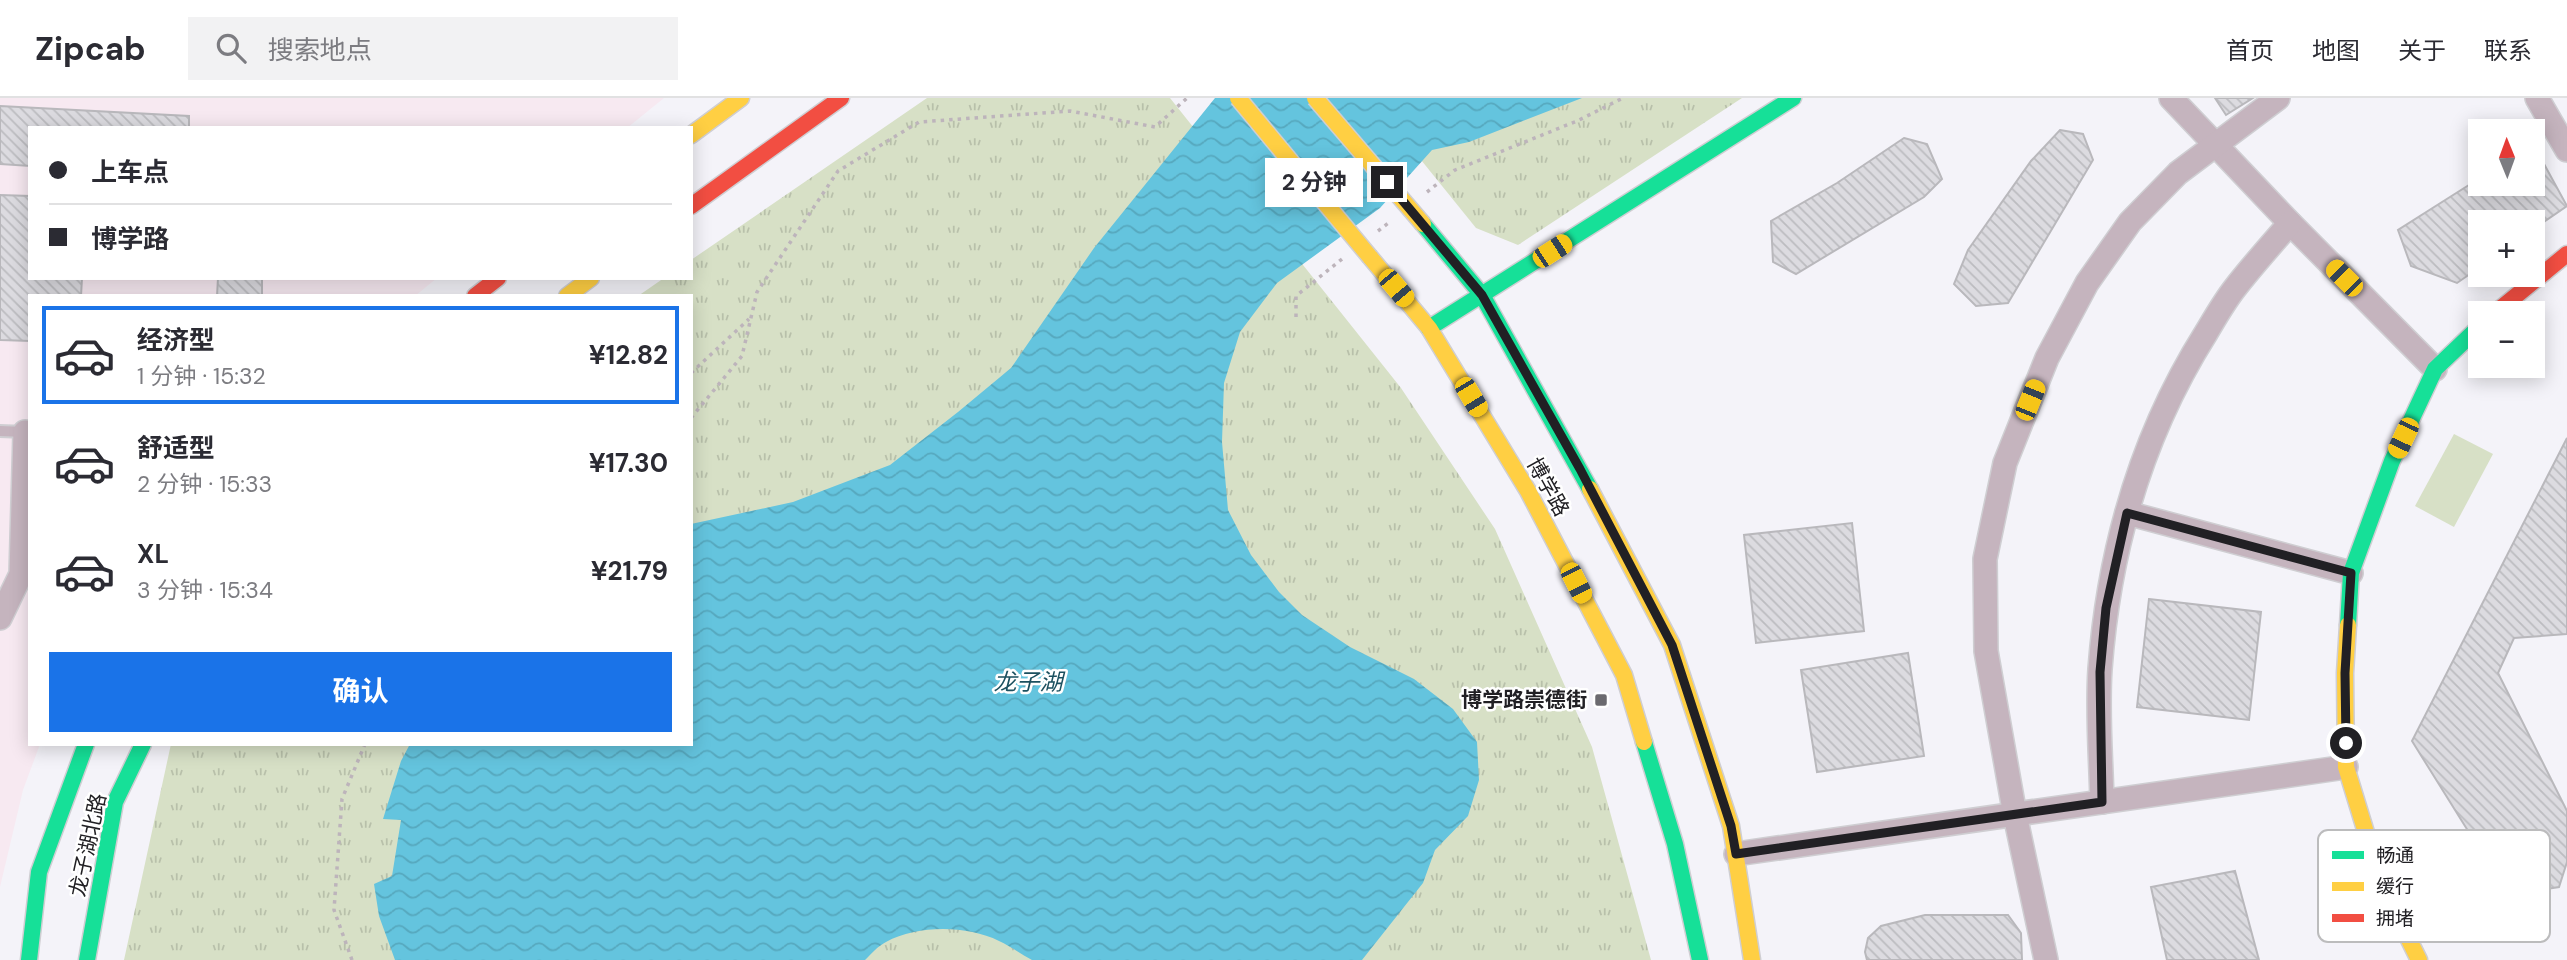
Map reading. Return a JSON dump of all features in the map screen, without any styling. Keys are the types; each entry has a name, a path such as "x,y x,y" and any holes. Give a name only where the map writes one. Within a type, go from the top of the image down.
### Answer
{"main road":[{"path":"693,134 741,98"},
{"path":"693,205 841,98"},
{"name":"博学路","path":"1238,98 1429,328 1528,491 1624,675 1675,844 1700,960"},
{"name":"博学路","path":"1315,98 1482,295 1580,469 1672,645 1731,826 1752,960"},
{"path":"1429,328 1793,98"},
{"path":"2512,301 2564,263"},
{"path":"478,294 495,280"},
{"path":"570,294 588,280"},
{"path":"2365,830 2346,766 2345,673 2351,573 2392,461 2435,369 2468,337"},
{"name":"龙子湖北路","path":"29,960 39,872 85,746"},
{"name":"龙子湖北路","path":"87,960 115,802 142,746"},
{"path":"2409,942 2418,960"}],"street":[{"path":"2171,98 2435,369"},
{"path":"2046,960 2015,815 1986,651 1985,559 2005,463 2047,358 2087,283 2130,222 2178,173 2278,98"},
{"path":"2537,98 2567,149"},
{"path":"2102,802 2100,672 2106,608 2140,464 2171,393 2233,290 2290,223"},
{"path":"0,618 21,574 28,432"},
{"path":"2127,513 2351,573"},
{"path":"1736,854 2346,766"}],"lane":[{"path":"0,431 28,432"}],"path":[{"path":"1423,195 1455,170 1577,121 1623,98"},
{"path":"693,416 742,356 757,292 838,172 919,122 1070,111 1155,127 1188,99"},
{"path":"1370,237 1391,220"},
{"path":"1296,317 1296,296 1349,254"},
{"path":"693,371 751,318"},
{"path":"352,960 334,910 342,799 364,746"}],"shaded area":[{"path":"0,98 664,98 629,126 28,126 28,280 435,280 417,294 28,294 28,746 39,746 23,790 0,887"}],"green space":[{"path":"927,98 1170,98 1401,388 1495,529 1592,747 1651,960 124,960 171,746 693,746 693,294 641,294 661,280 693,280 693,259"},
{"path":"1371,98 1742,98 1518,245 1476,228"},
{"path":"2454,434 2493,454 2454,527 2415,506"}],"water":[{"name":"龙子湖","path":"1215,98 1582,98 1469,142 1432,150 1380,208 1277,283 1240,332 1224,383 1222,442 1228,510 1251,555 1279,592 1302,615 1350,647 1414,679 1453,709 1477,742 1479,780 1468,816 1435,850 1423,883 1362,960 1032,960 986,936 942,929 899,936 880,946 865,960 395,960 379,916 374,884 392,876 401,820 383,819 401,761 409,746 693,746 693,524 793,502 890,465 1011,368 1094,248"}],"building":[{"path":"2215,98 2253,98 2226,115"},
{"path":"0,106 189,116 189,126 28,126 28,166 0,164"},
{"path":"2060,130 2083,134 2093,160 2008,303 1976,306 1954,284 1968,250 2031,161"},
{"path":"1904,138 1927,144 1942,179 1924,197 1796,274 1773,262 1771,221 1837,183"},
{"path":"2545,166 2567,206 2545,221 2545,210 2468,210 2468,275 2457,283 2411,266 2398,230 2468,186 2468,196 2545,196"},
{"path":"0,195 28,196 28,280 82,280 81,294 28,294 28,341 0,340"},
{"path":"218,280 262,280 262,294 217,294"},
{"path":"2567,438 2567,634 2514,638 2498,673 2567,811 2567,862 2559,887 2550,888 2550,830 2467,830 2412,741"},
{"path":"1852,523 1864,631 1756,643 1744,535"},
{"path":"2149,599 2261,612 2249,720 2137,707"},
{"path":"1908,653 1924,756 1817,772 1801,670"},
{"path":"2235,871 2259,960 2167,960 2151,887"},
{"path":"1925,915 2008,915 2021,933 2022,960 1867,960 1865,952 1868,938 1881,926"}],"traffic: fast":[{"path":"1429,328 1793,98"},
{"path":"1423,224 1482,295 1590,489"},
{"path":"2348,625 2351,573 2392,461 2435,369 2468,337"},
{"path":"1644,742 1675,844 1700,960"},
{"path":"29,960 39,872 85,746"},
{"path":"87,960 115,802 142,746"}],"traffic: slow":[{"path":"693,134 741,98"},
{"path":"1238,98 1370,257"},
{"path":"1315,98 1423,224"},
{"path":"1370,257 1429,328 1528,491 1624,675 1644,742"},
{"path":"570,294 588,280"},
{"path":"1590,489 1672,645 1731,826 1752,960"},
{"path":"2348,625 2345,673 2346,767 2365,830"},
{"path":"2410,942 2419,960"}],"traffic: jam":[{"path":"693,205 841,98"},
{"path":"2510,301 2567,254"},
{"path":"478,294 495,280"}],"place":[{"name":"博学路崇德街","path":"1601,700"}],"route":[{"path":"1387,182 1482,295 1580,469 1672,645 1731,826 1736,854 2102,802 2100,672 2106,608 2127,513 2351,573 2345,673 2346,743"}]}
